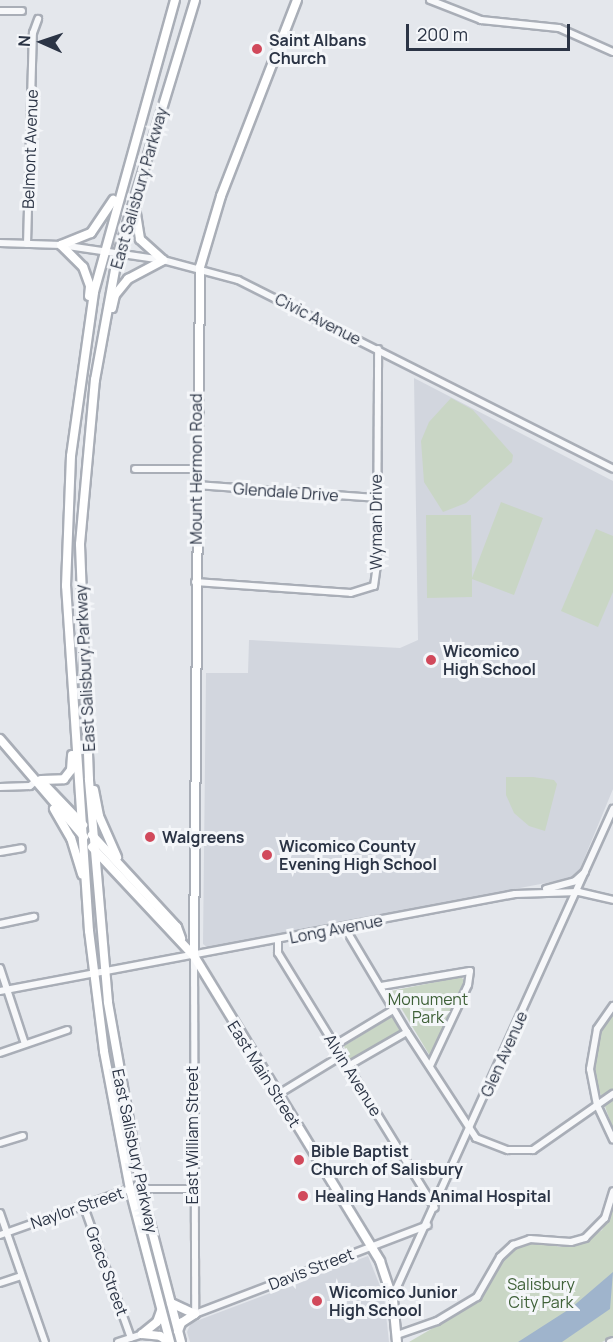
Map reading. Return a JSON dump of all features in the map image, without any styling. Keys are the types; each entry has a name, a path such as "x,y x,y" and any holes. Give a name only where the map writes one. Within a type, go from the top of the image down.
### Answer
{"main road":[{"name":"East Salisbury Parkway","path":"170,1342 130,1189 109,1081 94,974 66,615 66,548 71,456 85,344 104,251 175,0"},
{"name":"East Salisbury Parkway","path":"181,1342 141,1188 104,972 93,836 80,544 95,381 118,254 195,0"},
{"name":"Mount Hermon Road","path":"194,956 195,582 200,267 220,196 297,0"},
{"path":"85,344 83,326 90,286 83,267 61,245 91,232 110,209 142,115"},
{"path":"95,381 102,363 115,295 136,273 163,260 140,239 133,215 152,138"},
{"path":"37,780 59,782 71,770 74,713"},
{"name":"East Main Street","path":"0,739 94,848 119,869 177,927 181,939"},
{"path":"90,771 99,816 119,869 101,872 98,908"},
{"name":"East Main Street","path":"37,780 46,784 93,836 194,956 384,1270 392,1298 397,1339"},
{"path":"51,800 71,838 86,888"},
{"path":"177,927 186,925 195,916"},
{"path":"170,1300 177,1308 195,1314"},
{"path":"142,1334 157,1322 161,1307"},
{"path":"178,1331 180,1324 195,1314"},
{"path":"142,1334 160,1336 170,1342"}],"street":[{"path":"430,0 481,20 559,28 613,52"},
{"path":"0,11 22,11"},
{"name":"Belmont Avenue","path":"27,244 33,33 38,19"},
{"name":"Civic Avenue","path":"0,243 61,245 163,260 200,267 252,286 613,469"},
{"name":"Wyman Drive","path":"195,582 351,593 369,590 377,575 378,349"},
{"path":"135,469 196,469"},
{"name":"Glendale Drive","path":"196,485 376,498"},
{"path":"0,787 30,786 37,780"},
{"name":"Glen Avenue","path":"392,1298 428,1225 579,892 613,809"},
{"path":"0,852 22,848"},
{"path":"540,891 575,881 588,869"},
{"name":"Long Avenue","path":"3,991 540,891 579,892 613,900"},
{"path":"0,924 34,917"},
{"path":"345,928 393,1010 476,1138 508,1150 532,1150 613,1094"},
{"name":"Alvin Avenue","path":"278,941 278,953 435,1208"},
{"name":"East William Street","path":"194,956 192,1189 195,1314"},
{"path":"0,969 3,991 25,1044"},
{"path":"381,986 470,971 468,985 430,1066"},
{"path":"613,1006 597,1029 591,1054 597,1105 613,1140"},
{"path":"335,1045 393,1010"},
{"path":"0,1053 67,1030"},
{"path":"348,1066 407,1032"},
{"path":"277,1095 341,1056"},
{"path":"0,1143 23,1136"},
{"name":"Naylor Street","path":"3,1234 130,1189 192,1189"},
{"path":"397,1339 458,1311 477,1297 500,1257 513,1245 530,1239 571,1242 585,1238 605,1218 613,1191"},
{"name":"Grace Street","path":"83,1204 131,1338"},
{"path":"0,1213 3,1234 45,1342"},
{"name":"Davis Street","path":"195,1314 428,1225"},
{"path":"0,1283 21,1276"},
{"path":"118,1342 142,1334"}],"shaded area":[{"name":"Wicomico High School","path":"414,378 613,481 613,789 579,871 572,878 208,948 203,944 206,673 248,673 249,640 400,648 418,640"},
{"name":"Wicomico Junior High School","path":"368,1256 384,1296 389,1342 190,1342 187,1332 191,1323"}],"green space":[{"path":"451,398 473,410 513,455 512,462 466,503 443,512 424,482 421,441 429,422"},
{"path":"501,502 543,518 514,595 472,579 472,597 427,598 426,515 471,515 472,578"},
{"path":"596,529 613,536 613,592 598,627 561,611"},
{"path":"506,777 533,777 554,780 557,784 545,831 529,826 514,813 506,795"},
{"name":"Monument Park","path":"461,977 467,983 430,1056 391,991"},
{"path":"613,1011 613,1129 597,1084 595,1064 600,1031"},
{"path":"393,1016 402,1031 350,1061 344,1046"},
{"name":"Salisbury City Park","path":"613,1209 613,1337 602,1342 409,1342 474,1304 503,1259 515,1248 538,1241 560,1247 580,1244 602,1230"}],"water":[{"path":"613,1272 610,1309 562,1342 518,1342 571,1308"}],"place":[{"name":"Saint Albans Church","path":"257,49"},
{"name":"Wicomico High School","path":"431,660"},
{"name":"Walgreens","path":"150,837"},
{"name":"Wicomico County Evening High School","path":"267,855"},
{"name":"Bible Baptist Church of Salisbury","path":"299,1160"},
{"name":"Healing Hands Animal Hospital","path":"303,1196"},
{"name":"Wicomico Junior High School","path":"317,1301"}]}
